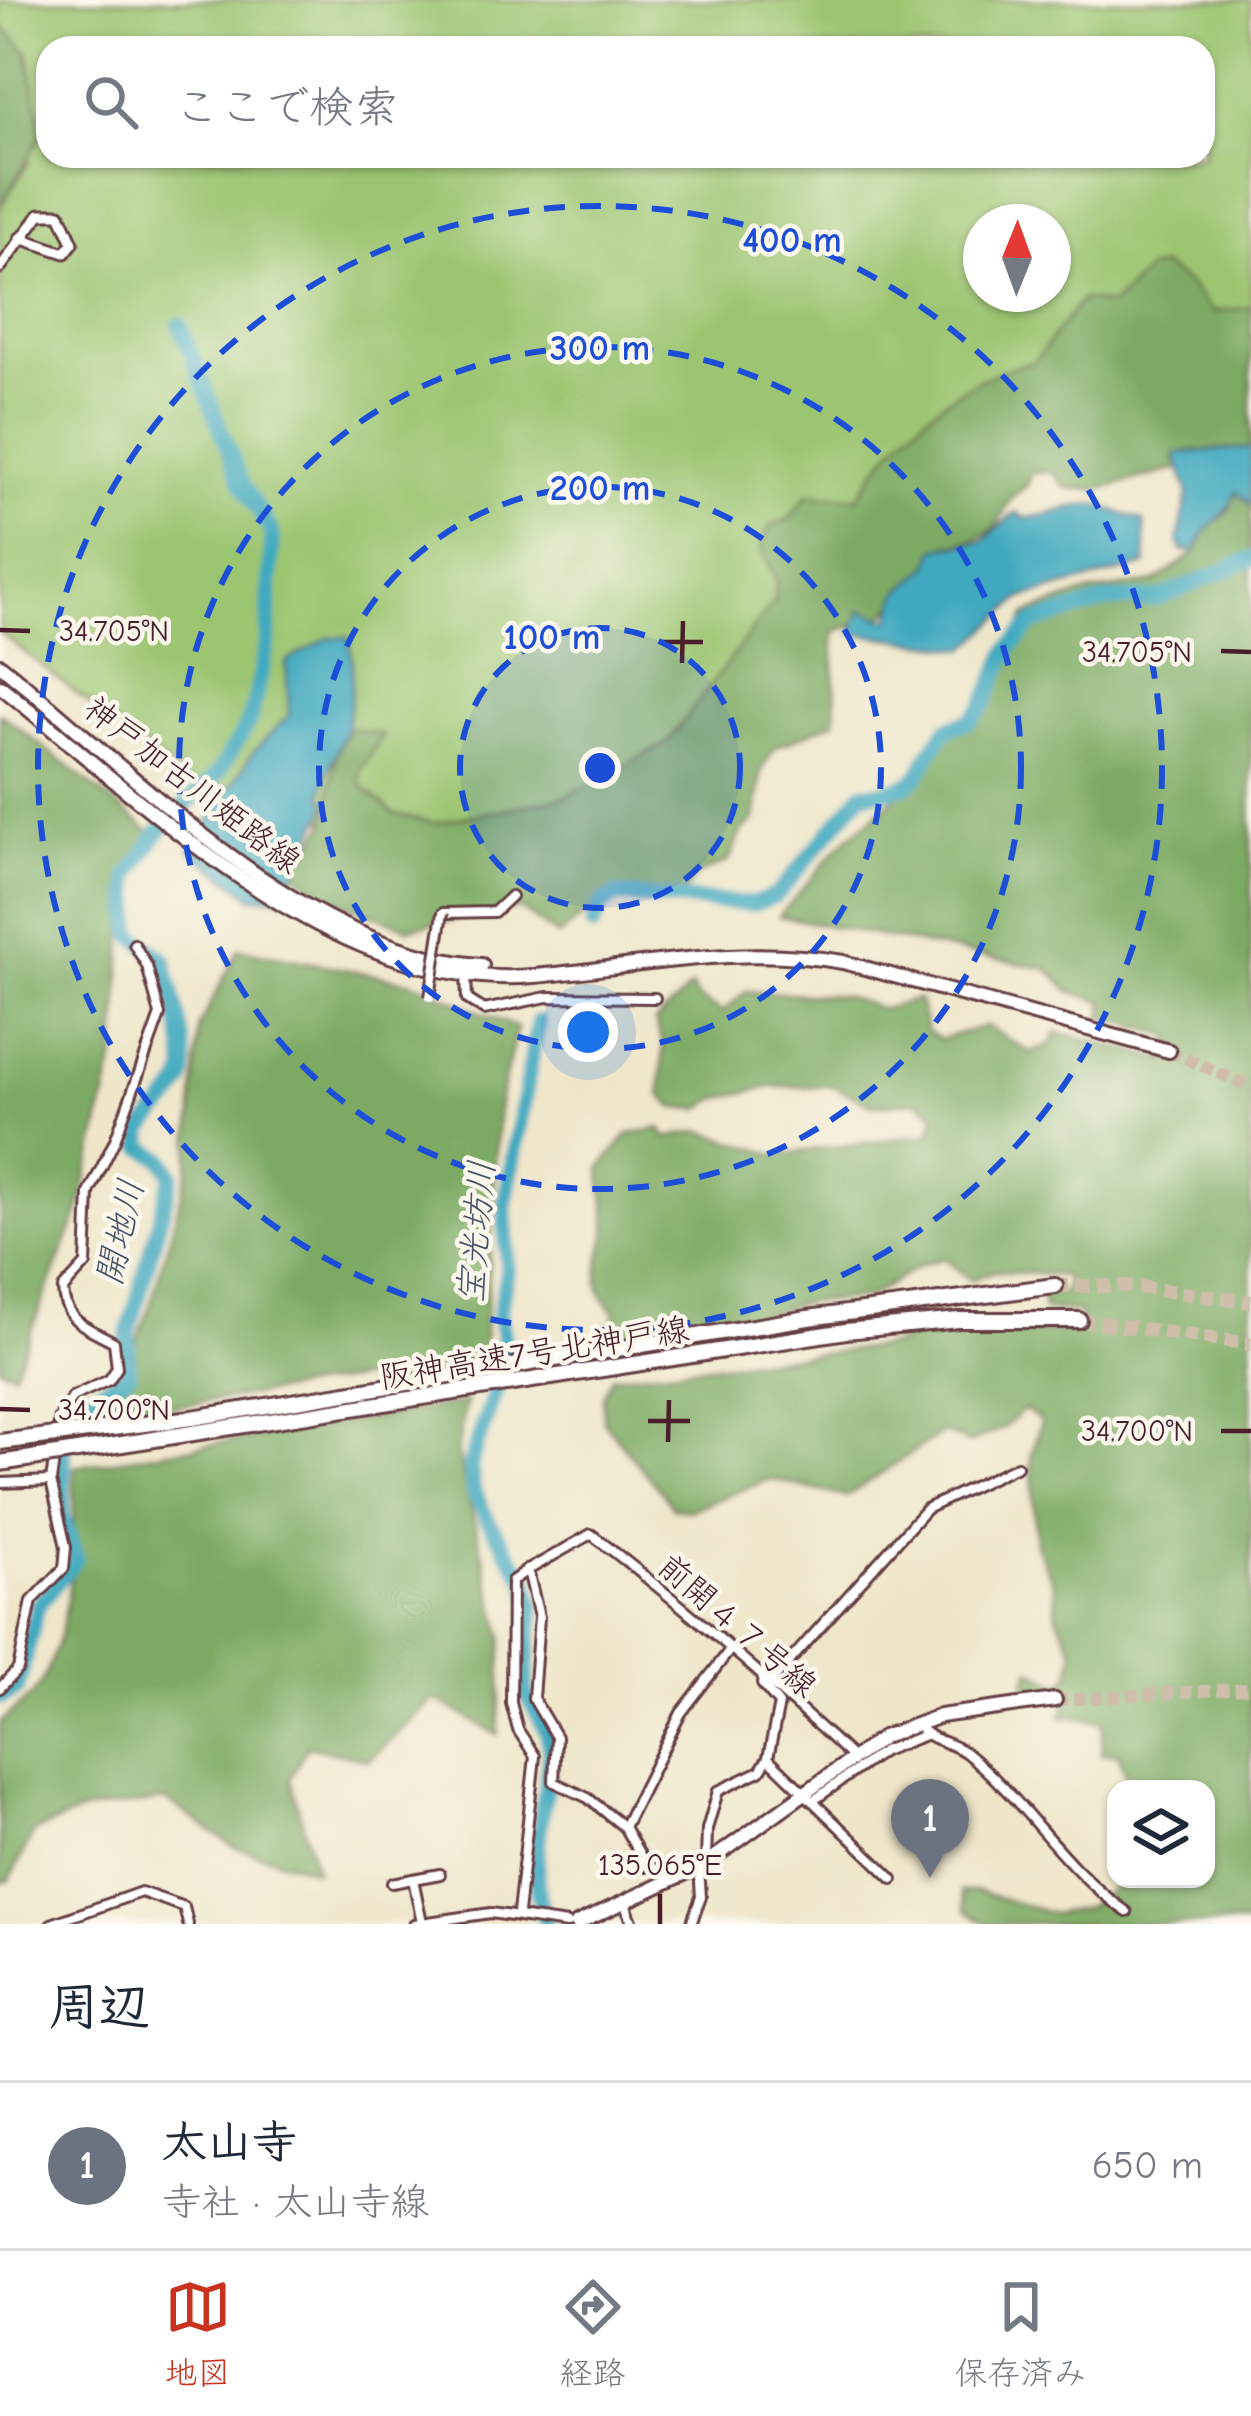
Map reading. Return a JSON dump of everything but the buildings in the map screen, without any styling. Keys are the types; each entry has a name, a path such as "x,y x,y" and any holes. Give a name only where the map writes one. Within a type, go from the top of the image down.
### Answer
{"highway":[{"name":"阪神高速7号北神戸線","path":"0,1463 192,1425 1055,1286"},
{"name":"阪神高速7号北神戸線","path":"678,1348 930,1322 1079,1320"},
{"name":"阪神高速7号北神戸線","path":"0,1442 192,1425"}],"main road":[{"name":"神戸加古川姫路線","path":"0,665 147,795"},
{"name":"神戸加古川姫路線","path":"0,686 336,938 466,973 532,976 738,952 797,954 843,962 1168,1051"},
{"name":"神戸加古川姫路線","path":"295,906 414,953 470,964 573,968"},
{"path":"577,1924 703,1865 810,1797 851,1756 990,1706 1055,1700"}],"street":[{"path":"0,268 20,238 47,212 66,221 73,243 65,253 20,238"},
{"path":"430,997 443,913 494,912 512,896"},
{"path":"0,1688 18,1669 32,1601 64,1568 66,1546 51,1481 59,1417 72,1397 109,1380 117,1368 115,1342 86,1329 63,1308 63,1289 86,1264 89,1193 115,1141 160,1015 147,966 134,944"},
{"path":"466,973 467,1000 484,1010 547,997 655,998"},
{"path":"691,1924 701,1897 707,1829 718,1791 760,1771 768,1758 779,1704 761,1684 926,1509 1017,1466"},
{"path":"0,1484 51,1481"},
{"name":"前開４７号線","path":"623,1827 589,1798 554,1782 556,1737 533,1697 539,1617 528,1570 591,1534 668,1594 851,1756"},
{"path":"518,1913 535,1756 518,1730 511,1703 515,1576 527,1570"},
{"path":"677,1880 668,1870 646,1865 623,1827 681,1713 729,1651"},
{"path":"810,1797 921,1729 965,1753 1093,1888 1127,1912"},
{"path":"768,1758 893,1879"},
{"path":"392,1883 440,1874"},
{"path":"413,1879 418,1923 518,1913 567,1924"},
{"path":"51,1924 141,1892 184,1907 188,1924"},
{"path":"625,1903 633,1924"}],"green space":[{"path":"0,0 1251,0 1251,341 1021,414 686,775 374,835 187,780 0,633 0,207 28,164 28,53 0,24"},
{"path":"0,24 28,52 36,99 36,144 0,207"},
{"path":"1162,266 1190,285 1212,312 1251,307 1251,448 1186,451 1175,460 1182,468 1097,490 1066,488 1053,472 1032,473 994,528 970,541 947,545 885,615 836,631 835,721 775,748 762,769 755,819 740,834 729,861 696,875 684,892 609,896 558,936 519,908 409,928 323,896 295,871 326,823 336,754 349,728 383,735 360,771 361,785 394,814 435,823 565,797 667,743 775,600 776,579 761,548 769,527 789,519 807,495 858,497 892,450 932,411 979,381 1034,362 1082,299 1111,305 1148,269"},
{"path":"1235,492 1251,504 1251,1924 987,1924 966,1911 961,1892 978,1891 1052,1914 1085,1908 1114,1888 1215,1888 1215,1780 1128,1780 1118,1753 1101,1754 1104,1721 1062,1716 1069,1696 1046,1697 1025,1684 1031,1669 1060,1685 1070,1675 1074,1651 1057,1616 1054,1585 1036,1544 1031,1456 1041,1422 1025,1409 1005,1427 969,1443 943,1432 846,1497 770,1479 690,1510 674,1508 603,1421 603,1396 612,1376 890,1346 917,1335 1078,1331 1080,1312 1044,1310 1042,1295 1066,1292 1066,1276 994,1271 970,1280 944,1258 921,1265 867,1298 807,1302 748,1318 609,1342 615,1312 601,1293 598,1275 607,1226 601,1167 629,1134 661,1128 666,1138 701,1131 776,1155 930,1134 936,1114 918,1101 873,1105 833,1086 770,1087 716,1099 701,1109 673,1107 661,1095 663,1043 655,1022 691,987 698,998 723,1012 746,991 844,996 883,1009 919,999 927,1032 940,1039 987,1026 1029,1052 1050,1046 1057,1032 1163,1060 1172,1036 1102,1017 1105,1002 1069,991 1048,969 779,916 842,843 928,770 950,732 984,702 1027,614 1082,594 1155,582 1197,551 1207,528 1228,513"},
{"path":"0,713 151,832 126,900 115,1057 79,1211 14,1373 0,1367"},
{"path":"239,949 413,982 517,1028 499,1102 483,1361 74,1421 74,1411 122,1377 149,1310 188,1172 199,1026"},
{"path":"466,1402 457,1451 503,1637 498,1735 435,1699 369,1760 307,1746 290,1779 316,1871 234,1847 166,1800 83,1811 34,1832 9,1881 0,1882 0,1723 37,1689 60,1633 70,1577 74,1467"}],"water":[{"path":"1251,448 1251,504 1236,492 1203,535 1197,551 1182,551 1178,541 1188,493 1175,453"},
{"path":"1095,504 1144,521 1146,565 1022,598 966,649 852,633 861,610 890,620 898,593 929,566 936,548 983,541 1016,512 1024,518 1034,517"},
{"path":"348,637 350,699 344,734 325,780 323,798 328,803 284,898 252,897 190,850 254,751 289,715 286,662 328,638"}],"waterway":[{"name":"開地川","path":"0,1697 17,1689 38,1605 76,1559 62,1515 65,1416 81,1400 128,1374 128,1335 172,1175 163,1159 143,1147 143,1130 181,1085 183,1044 165,960 132,934 129,877 159,831 218,773 250,720 268,641 272,532 242,484 180,325"},
{"path":"593,925 601,905 617,896 753,904 777,895 862,793 910,782 948,728 971,720 984,705 1009,649 1033,623 1110,600 1158,599 1251,559"},
{"name":"宝光坊川","path":"538,1022 505,1203 507,1271 499,1314 507,1358 470,1464 473,1490 527,1581 533,1605 525,1691 548,1734 550,1752 537,1862 540,1905 547,1924"}],"tunnel":[{"path":"1169,1051 1251,1087"},
{"path":"1055,1286 1131,1286 1251,1302"},
{"path":"1079,1320 1251,1344"},
{"path":"1055,1700 1251,1688"}],"place":[{"name":"太山寺","path":"930,1878"}]}
